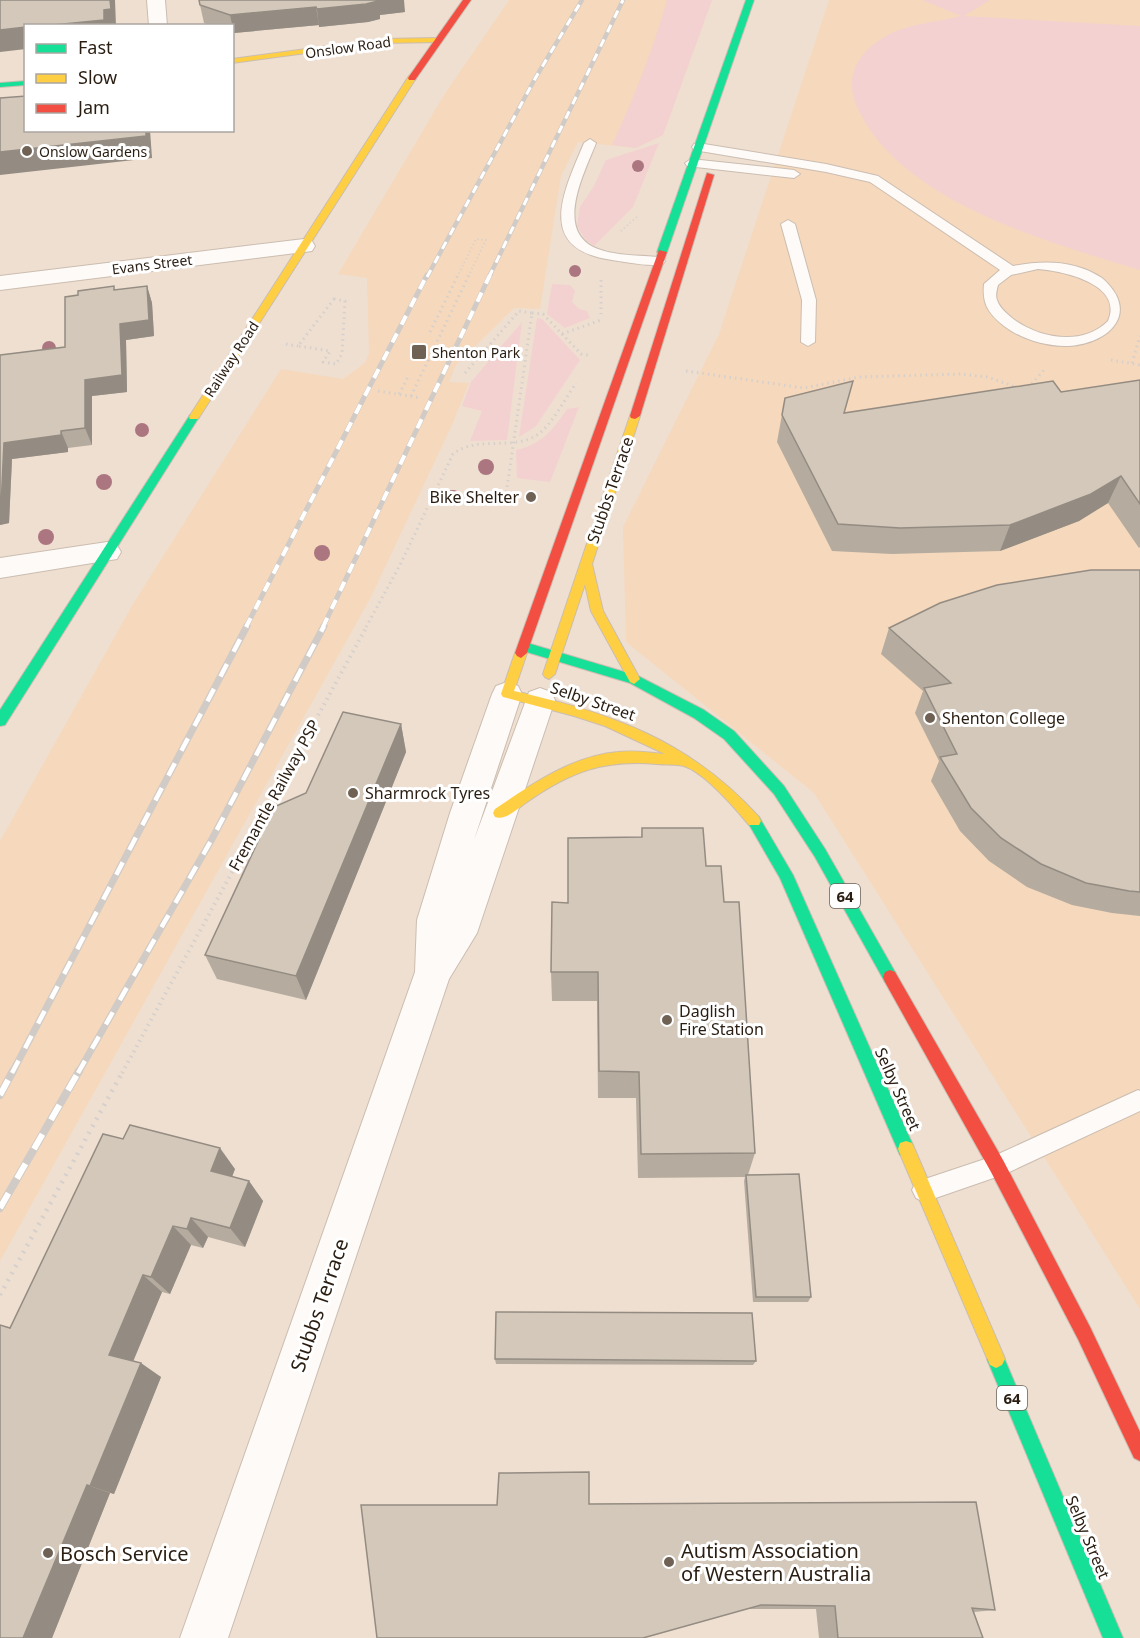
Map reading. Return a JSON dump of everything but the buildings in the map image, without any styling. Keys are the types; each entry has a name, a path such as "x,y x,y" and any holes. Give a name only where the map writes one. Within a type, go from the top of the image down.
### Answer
{"main road":[{"name":"Railway Road","path":"0,721 422,62 467,0"},
{"name":"Stubbs Terrace","path":"507,694 691,163 750,0"},
{"name":"Onslow Road","path":"234,61 381,41 438,40"},
{"name":"Onslow Road","path":"294,54 386,55"},
{"name":"Onslow Road","path":"404,58 422,62"},
{"path":"0,85 24,83"},
{"name":"Stubbs Terrace","path":"540,700 652,366 720,144"},
{"path":"586,562 589,584 597,611 634,679"},
{"name":"Selby Street","path":"524,646 634,679 699,714 729,735 779,790 820,853 997,1166 1084,1333 1139,1450"},
{"name":"Selby Street","path":"507,694 540,700 595,717 637,734 687,761 709,774 746,810 775,852 924,1190 1113,1638"},
{"path":"500,813 534,790 583,766 615,758 687,761"}],"street":[{"path":"156,0 158,24"},
{"name":"Evans Street","path":"0,283 304,246"},
{"path":"0,568 107,552"},
{"name":"Stubbs Terrace","path":"433,972 434,920 466,813 507,694"},
{"name":"Stubbs Terrace","path":"204,1638 433,972 459,933 540,700"}],"lane":[{"path":"591,143 570,198 567,216 568,232 582,247 594,252 658,261"},
{"path":"698,147 720,144 874,179 1010,270 1028,266 1048,266 1069,269 1089,276 1111,292 1118,305 1118,318 1111,328 1087,339 1055,340 1022,332 999,317 989,301 989,291 994,281 1010,270"},
{"path":"691,163 824,178 874,179"},
{"path":"788,224 790,243 808,294 810,309 808,342"},
{"path":"924,1190 997,1166 1138,1101"}],"path":[{"path":"411,396 486,240 476,239 430,332"},
{"path":"286,344 298,346 330,351 323,362 336,364 342,354 345,301 334,299 298,346"},
{"path":"465,373 519,311 543,314 581,354"},
{"path":"506,495 511,444 532,313"},
{"path":"562,334 601,320"},
{"path":"1132,363 1140,336"},
{"path":"419,352 431,354"},
{"path":"685,370 804,388 859,378 961,374 987,377 1034,395"},
{"path":"399,394 409,375"},
{"name":"Fremantle Railway PSP","path":"0,1295 400,565 453,454 462,447 511,444 524,441 542,432 581,376"},
{"path":"378,391 421,398"}],"shaded area":[{"path":"509,0 712,0 663,135 636,148 578,142 561,176 540,309 514,308 456,365 449,382 469,383 452,425 371,597 0,1261 0,841 133,604 281,369 343,379 365,363 369,353 367,278 338,274 444,95"},
{"path":"667,0 712,0 663,135 636,148 612,145 656,37"},
{"name":"Shenton College","path":"829,0 1140,0 1140,1309 814,793 626,642 623,527 719,334"},
{"path":"922,0 990,0 964,16 1140,26 1140,270 1062,246 978,213 938,191 903,166 875,136 855,102 852,92 853,73 861,57 875,43 901,29 961,16"},
{"path":"659,143 633,207 594,246 585,239 577,226 580,207 594,186 606,160"},
{"path":"552,284 570,285 575,291 572,302 579,309 587,311 590,318 565,328 547,314"},
{"path":"537,318 542,319 580,360 536,426 519,437"},
{"path":"522,322 507,440 470,441 482,411 462,406 471,382"},
{"path":"579,407 550,482 517,478 516,450 540,440 552,429 567,409"}],"railway":[{"path":"427,277 536,77 582,0"},
{"path":"489,277 623,0"},
{"path":"246,627 427,275"},
{"path":"323,627 490,275"},
{"path":"12,1073 247,626"},
{"path":"78,1073 212,839 324,626"},
{"path":"0,1095 13,1071"},
{"path":"0,1208 79,1071"}],"traffic: fast":[{"path":"662,252 750,0"},
{"path":"0,85 24,83"},
{"path":"0,721 194,417"},
{"path":"524,647 634,679 699,714 729,735 779,790 820,853 890,977"},
{"path":"754,821 786,875 906,1149"},
{"path":"996,1359 1113,1638"}],"traffic: slow":[{"path":"234,61 381,41 438,40"},
{"path":"194,417 412,78"},
{"path":"549,674 635,416"},
{"path":"586,564 597,611 634,679"},
{"path":"521,653 507,694 575,711 609,723 674,753 704,772 731,795 754,821"},
{"path":"500,813 556,778 586,764 618,757 679,761"},
{"path":"906,1149 996,1359"}],"traffic: jam":[{"path":"412,78 467,0"},
{"path":"635,416 710,175"},
{"path":"521,653 662,252"},
{"path":"890,977 997,1166 1084,1333 1140,1452"}],"place":[{"name":"Onslow Gardens","path":"27,151"},
{"name":"Shenton Park","path":"419,352"},
{"name":"Bike Shelter","path":"531,497"},
{"name":"Shenton College","path":"930,718"},
{"name":"Sharmrock Tyres","path":"353,793"},
{"name":"Daglish Fire Station","path":"667,1020"},
{"name":"Bosch Service","path":"48,1553"},
{"name":"Autism Association of Western Australia","path":"669,1562"}]}
